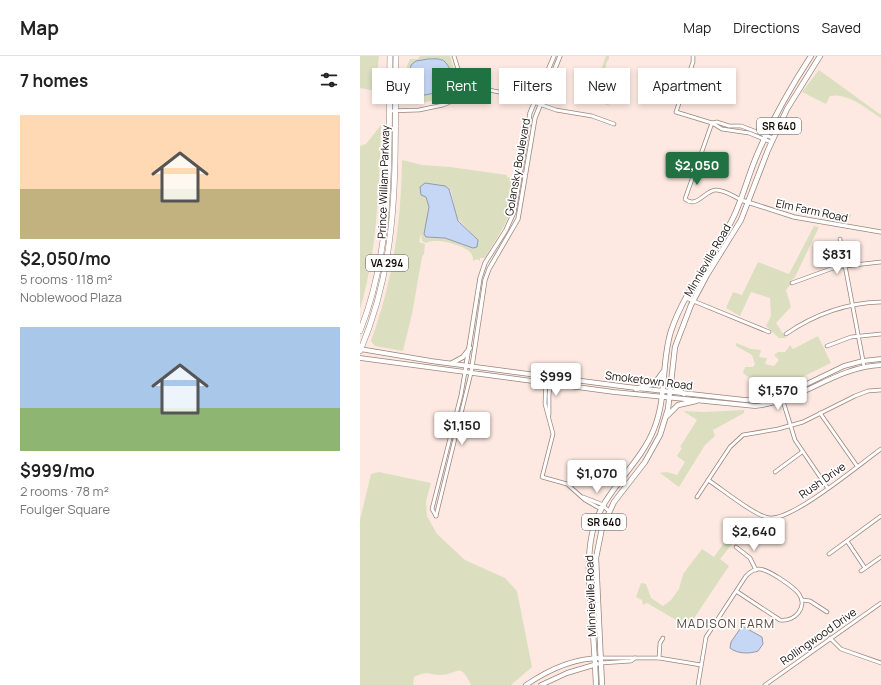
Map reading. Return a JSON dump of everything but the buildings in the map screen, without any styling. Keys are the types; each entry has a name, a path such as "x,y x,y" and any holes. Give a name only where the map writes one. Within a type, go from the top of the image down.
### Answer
{"highway":[{"name":"Prince William Parkway","path":"360,350 381,292 391,242 394,209 390,56"},
{"name":"Prince William Parkway","path":"360,331 373,291 383,243 388,198 396,56"}],"main road":[{"name":"Minnieville Road","path":"596,685 589,556 592,533 602,507 650,438 657,420 662,398 664,371 671,331 686,298 729,226 741,200 765,137 786,94 811,56"},
{"name":"Minnieville Road","path":"602,685 596,558 600,536 609,511 651,452 666,417 676,347 693,300 735,231 772,140 794,96 820,56"},
{"path":"451,363 461,359 470,348"},
{"name":"Smoketown Road","path":"360,350 636,389 737,399 765,399 792,392 844,366 863,360 881,359"},
{"name":"Smoketown Road","path":"360,358 662,398 755,406 783,401 849,370 864,366 881,365"},
{"path":"636,389 655,383 664,371"},
{"path":"671,380 675,388 684,394"},
{"path":"666,417 678,405 696,401"},
{"path":"526,685 563,666 594,658 601,660"},
{"path":"541,685 567,673 595,664 601,660"}],"street":[{"path":"454,56 458,68"},
{"name":"Golansky Boulevard","path":"549,68 554,56"},
{"name":"Golansky Boulevard","path":"555,68 560,56"},
{"path":"693,56 693,62 676,112 712,123 717,122 729,126 742,126 772,140"},
{"path":"392,111 419,110 446,104"},
{"name":"Golansky Boulevard","path":"465,372 470,348 477,290 482,269 510,223 518,189 528,122 533,104"},
{"name":"Golansky Boulevard","path":"471,373 483,290 488,271 516,222 524,190 535,118 539,104"},
{"path":"542,104 565,112 592,116 614,124"},
{"path":"712,123 685,199 687,201 698,201 714,190 722,190 741,200"},
{"path":"518,189 524,190"},
{"name":"Elm Farm Road","path":"741,200 794,217 881,232"},
{"path":"840,239 864,366"},
{"path":"792,283 826,270 845,266 881,262"},
{"path":"482,269 488,271"},
{"path":"686,298 769,332"},
{"path":"786,334 815,317 853,305 881,302"},
{"path":"827,346 858,336 881,334"},
{"path":"465,372 461,395 432,508 433,513 436,516 471,373"},
{"path":"549,376 545,404 553,430 553,438 542,477 568,484 588,503 599,508 602,507 609,511"},
{"path":"697,497 730,447 743,435 790,426 862,393 881,390"},
{"path":"783,401 790,426 802,452 827,487"},
{"path":"820,413 857,466"},
{"name":"Rush Drive","path":"708,480 756,513 770,518 791,512 881,449"},
{"path":"775,472 802,452"},
{"path":"829,554 881,516"},
{"path":"847,541 866,568"},
{"path":"736,547 750,558 756,570"},
{"path":"861,571 881,557"},
{"path":"698,685 708,633 736,591 746,576 756,570 761,569 769,572 795,589 802,600 801,608 797,615 791,619 780,620 736,591"},
{"path":"802,600 810,601 827,612"},
{"name":"Rollingwood Drive","path":"765,685 881,603"},
{"path":"659,658 660,643 663,638"},
{"path":"830,638 841,649 881,663"},
{"path":"601,660 631,661 635,658 659,658 701,665"}],"green space":[{"path":"360,56 379,56 378,68 372,68 372,90 360,88"},
{"path":"420,56 450,56 453,68 449,68 442,60 430,59 421,60 415,63 411,68 407,68 410,59 418,59"},
{"path":"606,56 609,56 606,68 602,68"},
{"path":"819,70 881,115 881,118 857,102 843,96 830,96 826,104 802,92"},
{"path":"432,94 432,101 424,102 424,95"},
{"path":"381,125 378,195 374,241 371,264 360,309 360,146 366,144"},
{"path":"402,160 422,165 450,167 507,175 507,177 512,178 516,182 511,191 514,193 507,220 485,258 480,258 480,261 477,259 473,261 473,256 471,253 463,247 442,241 430,241 426,243 422,241 421,234 419,242 425,244 424,254 422,257 412,314 403,351 375,346 371,341 379,318 390,274 398,229","holes":["448,187 451,191 457,218 477,239 473,248 445,238 428,238 424,234 429,209 429,204 424,195"]},
{"path":"814,207 827,212 851,214 851,216 844,222 791,209"},
{"path":"814,226 819,227 795,277 786,290 791,307 776,323 786,338 779,338 766,326 771,316 770,298 751,292 740,316 726,308 733,292 742,295 758,262 789,274"},
{"path":"818,336 831,363 786,385 778,381 760,381 743,373 745,367 753,367 755,364 752,355 736,346 736,343 751,349 761,350 759,357 767,358 765,364 774,366 779,360 774,355 778,352 785,352 790,345 793,349"},
{"path":"744,410 744,413 713,430 715,436 705,445 679,487 660,473 667,472 677,475 685,462 677,456 682,448 680,447 697,420 683,411 704,412"},
{"path":"379,472 431,483 426,501 427,516 437,534 465,560 505,578 517,591 532,667 511,685 471,685 464,673 458,671 441,675 425,673 414,677 413,685 360,685 360,520 371,474"},
{"path":"743,530 720,559 729,566 688,627 647,603 643,605 642,600 636,597 641,583 646,584 651,598 663,606 671,600 679,589 683,574 702,549 714,557 729,536"}],"water":[{"path":"440,59 446,63 449,68 432,68 432,94 424,95 424,68 411,68 411,65 416,61"},
{"path":"425,183 445,186 449,189 458,221 478,240 477,247 473,248 445,238 426,237 424,234 429,207 426,197 421,195 420,187"},
{"path":"742,626 762,637 763,644 758,651 744,653 730,648 731,642"}],"district":[{"name":"MADISON FARM","path":"726,623"}]}
